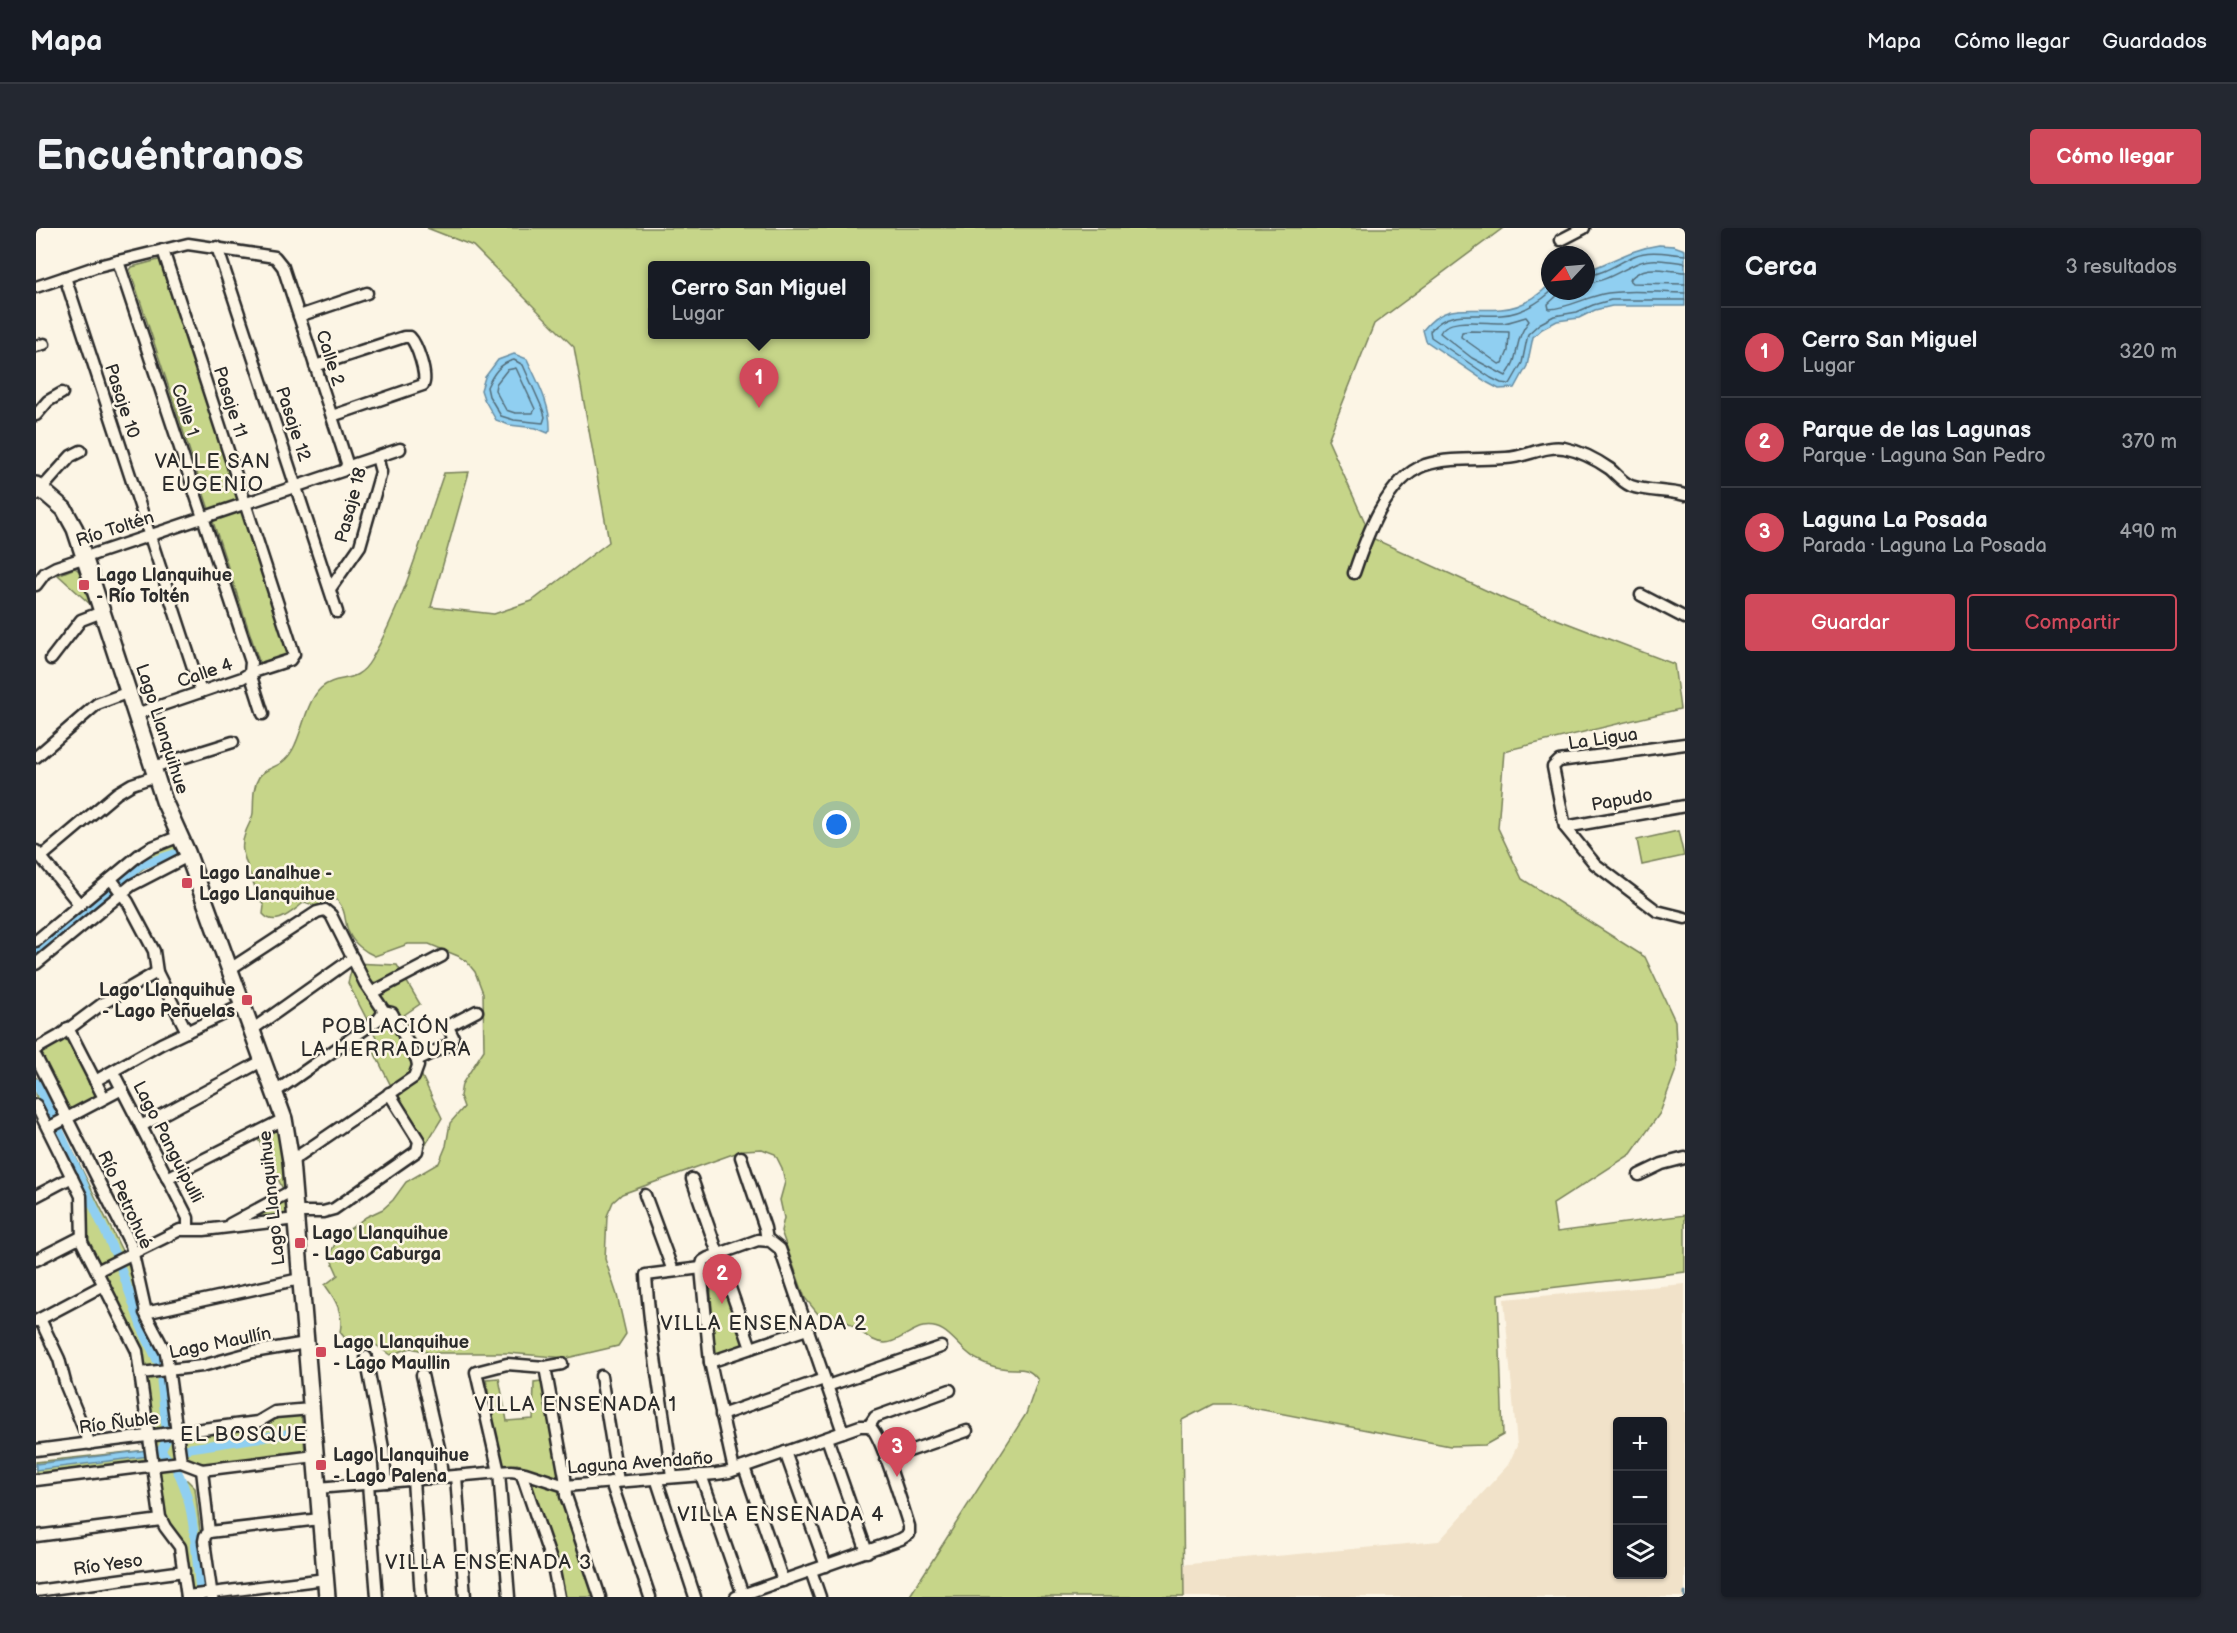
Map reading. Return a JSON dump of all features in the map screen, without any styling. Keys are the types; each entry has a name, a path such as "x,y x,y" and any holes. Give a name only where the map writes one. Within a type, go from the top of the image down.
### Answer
{"street":[{"path":"1561,240 1584,228"},
{"path":"36,286 118,261 188,244 217,247"},
{"name":"Calle 2","path":"217,247 272,256 279,260 332,416 347,464 346,468"},
{"name":"Pasaje 12","path":"217,247 337,612"},
{"name":"Pasaje 11","path":"163,250 294,651 290,660 250,673"},
{"name":"Calle 1","path":"118,261 251,662 250,673 263,714"},
{"name":"Pasaje 10","path":"65,277 201,692"},
{"path":"299,316 367,293"},
{"path":"315,366 404,337 414,340 425,376 424,383 418,388 332,416"},
{"path":"36,415 48,401 62,393"},
{"path":"1354,573 1370,531 1393,490 1410,473 1432,464 1464,459 1515,457 1550,448 1561,448 1596,461 1633,486 1685,495"},
{"name":"Río Toltén","path":"36,585 52,568 296,487 400,449"},
{"path":"38,490 71,456 81,451"},
{"name":"Pasaje 18","path":"330,589 360,546 381,472 377,457"},
{"name":"Lago Llanquihue","path":"38,490 68,515 75,529 168,810 188,856 253,1029 284,1119 296,1216 327,1597"},
{"path":"1641,595 1685,618"},
{"path":"51,659 81,620 102,612"},
{"name":"Calle 4","path":"136,714 245,677 250,673"},
{"path":"36,756 96,704 129,692"},
{"path":"80,905 38,854 132,784 155,772 232,742"},
{"name":"La Ligua","path":"1564,827 1553,770 1556,762 1685,744"},
{"name":"Papudo","path":"1564,827 1685,806"},
{"path":"1564,827 1595,864 1636,896 1658,911 1685,918"},
{"path":"36,941 146,851 180,836"},
{"path":"36,964 123,892 148,875 188,856"},
{"path":"111,879 123,892 153,951 157,972 187,1032"},
{"path":"230,969 322,910 330,913 365,982 383,1011 392,1013 417,1060 418,1066 414,1077 291,1161"},
{"path":"373,992 442,956"},
{"path":"253,1029 353,958"},
{"path":"36,1049 102,1004 157,972"},
{"path":"95,1081 243,1005"},
{"path":"275,1092 379,1019 383,1011"},
{"path":"417,1060 448,1045 452,1039 450,1025 477,1011"},
{"name":"Lago Panguipulli","path":"68,1028 104,1098"},
{"name":"Río Petrohué","path":"36,1057 125,1229 134,1252 145,1312 164,1348 169,1370 181,1462"},
{"path":"141,1126 264,1060"},
{"name":"Lago Panguipulli","path":"113,1072 188,1218 188,1229"},
{"path":"48,1128 122,1089"},
{"path":"97,1271 177,1231 224,1228 334,1209 419,1149 418,1139 389,1093"},
{"name":"Río Petrohué","path":"36,1105 82,1200 81,1237 135,1345 141,1373 161,1520 180,1547 187,1597"},
{"path":"167,1178 284,1119"},
{"path":"741,1157 767,1240"},
{"path":"1639,1175 1662,1164 1685,1158"},
{"path":"36,1196 72,1177"},
{"path":"693,1179 751,1348"},
{"path":"224,1228 293,1190"},
{"path":"645,1196 673,1271"},
{"path":"36,1260 81,1237"},
{"path":"783,1581 721,1415 710,1362 701,1268 705,1260 753,1242 767,1240 776,1244 780,1249 843,1432"},
{"path":"672,1477 657,1377 646,1275 701,1268"},
{"path":"145,1312 300,1279"},
{"path":"90,1443 66,1386 59,1359 38,1320 104,1285"},
{"path":"710,1362 807,1329"},
{"name":"Lago Maullín","path":"141,1373 202,1366 253,1352 306,1343"},
{"path":"721,1415 941,1347"},
{"path":"366,1357 383,1448 386,1482"},
{"path":"509,1597 500,1472 476,1372 507,1364 544,1367 562,1364"},
{"path":"544,1367 565,1477 566,1496 600,1597"},
{"path":"422,1375 439,1448 442,1477"},
{"path":"601,1376 614,1482 650,1597"},
{"name":"Laguna Avendaño","path":"318,1488 500,1472 521,1472 564,1486 701,1475 739,1468 863,1425 869,1426 875,1417 950,1390"},
{"name":"Río Ñuble","path":"36,1450 258,1422 275,1412 311,1409"},
{"path":"701,1475 739,1596 867,1552 909,1534 909,1526 886,1459 875,1430 869,1426"},
{"path":"886,1459 968,1431"},
{"path":"827,1438 867,1552"},
{"path":"785,1452 826,1566"},
{"path":"36,1480 153,1464 181,1462 202,1470 315,1456"},
{"path":"202,1470 209,1532 204,1539 212,1595"},
{"path":"521,1472 553,1566 560,1597"},
{"path":"456,1476 465,1597"},
{"path":"656,1478 695,1597"},
{"path":"413,1480 422,1597"},
{"path":"368,1484 377,1597"},
{"path":"36,1536 161,1520"},
{"path":"209,1532 320,1520"},
{"name":"Río Yeso","path":"36,1591 184,1571"},
{"path":"811,1571 820,1597"},
{"path":"187,1597 326,1579"}],"shaded area":[{"path":"1685,1284 1685,1597 1179,1597 1179,1565 1439,1541 1508,1465 1517,1446 1504,1299"}],"green space":[{"path":"427,228 1503,228 1374,324 1328,440 1372,538 1507,600 1674,664 1680,709 1504,751 1498,828 1522,879 1645,957 1675,1021 1677,1067 1660,1113 1631,1154 1553,1204 1557,1232 1685,1215 1685,1272 1498,1294 1503,1435 1485,1445 1450,1446 1232,1404 1213,1404 1182,1420 1184,1597 909,1597 1026,1414 1038,1380 1026,1370 998,1368 972,1357 940,1329 923,1327 885,1343 869,1337 839,1318 818,1314 805,1298 781,1231 784,1218 780,1200 785,1182 782,1168 775,1154 762,1149 744,1150 622,1194 613,1202 607,1216 605,1259 617,1295 626,1334 618,1346 567,1358 508,1353 431,1353 411,1348 390,1355 373,1343 362,1350 348,1342 340,1332 341,1319 338,1307 325,1285 338,1275 329,1255 339,1237 366,1217 383,1209 406,1182 439,1163 446,1146 450,1123 464,1107 460,1096 462,1084 484,1050 483,993 475,972 467,962 429,944 408,944 375,956 367,952 351,937 343,909 337,900 327,899 318,907 305,902 279,919 273,920 263,914 264,906 252,880 243,850 244,836 252,816 255,786 262,773 280,764 289,756 308,709 321,688 359,673 371,660 403,592 444,473 469,472 431,607 494,614 532,601 609,542 574,347 473,246"},
{"path":"162,259 291,651 289,656 261,667 130,270 132,267"},
{"path":"75,568 79,571 90,604 58,575"},
{"path":"1678,831 1684,856 1642,865 1637,840"},
{"path":"173,843 177,853 144,868 109,894 36,958 36,948 101,890 136,864"},
{"path":"353,963 397,965 420,1004 404,1015 422,1059 420,1072 442,1118 420,1154 395,1105 396,1096 370,1044 377,1039 348,983"},
{"path":"64,1037 70,1038 99,1094 97,1099 67,1112 39,1056 40,1052"},
{"path":"36,1077 134,1275 142,1325 166,1377 179,1480 187,1480 195,1488 208,1597 190,1597 183,1545 164,1516 153,1465 36,1486 36,1462 156,1449 148,1388 136,1351 86,1248 87,1199 36,1103"},
{"path":"281,1126 289,1189 284,1191 258,1139"},
{"path":"289,1196 292,1216 238,1223"},
{"path":"718,1262 745,1341 744,1346 718,1356 715,1354 709,1266"},
{"path":"499,1378 507,1421 533,1419 534,1382 541,1381 564,1504 594,1597 564,1597 562,1582 524,1467 517,1464 501,1466 486,1379"},
{"path":"301,1413 305,1451 201,1465 185,1456 182,1440 187,1436 265,1424 285,1415"}],"water":[{"path":"1674,246 1685,250 1685,306 1612,306 1595,310 1579,318 1557,321 1533,337 1527,366 1515,388 1499,389 1426,341 1423,330 1440,315 1449,311 1515,307 1541,292 1541,300 1595,300 1595,267 1649,247"},
{"path":"514,354 527,359 539,385 550,421 548,433 536,428 509,425 496,420 484,399 481,390 485,377 498,360"},
{"path":"148,1450 149,1456 36,1470 36,1464"}],"waterway":[{"path":"36,952 140,865 174,854"},
{"path":"36,1083 53,1117"},
{"path":"59,1130 116,1256"},
{"path":"121,1269 141,1326 157,1360"},
{"path":"161,1381 166,1427"},
{"path":"184,1449 292,1433"},
{"path":"167,1439 161,1451 167,1458"},
{"path":"175,1467 187,1495 200,1590"}],"place":[{"name":"Cerro San Miguel","path":"759,408"},
{"name":"Lago Llanquihue - Río Toltén","path":"84,585"},
{"name":"Lago Lanalhue - Lago Llanquihue","path":"187,883"},
{"name":"Lago Llanquihue - Lago Peñuelas","path":"247,1000"},
{"name":"Lago Llanquihue - Lago Caburga","path":"300,1243"},
{"name":"Parque de las Lagunas","path":"722,1304"},
{"name":"Lago Llanquihue - Lago Maullin","path":"321,1352"},
{"name":"Lago Llanquihue - Lago Palena","path":"321,1465"},
{"name":"Laguna La Posada","path":"897,1477"}],"district":[{"name":"VALLE SAN EUGENIO","path":"213,474"},
{"name":"POBLACIÓN LA HERRADURA","path":"386,1038"},
{"name":"VILLA ENSENADA 2","path":"764,1324"},
{"name":"VILLA ENSENADA 1","path":"576,1405"},
{"name":"EL BOSQUE","path":"244,1435"},
{"name":"VILLA ENSENADA 4","path":"781,1515"},
{"name":"VILLA ENSENADA 3","path":"489,1563"}]}
